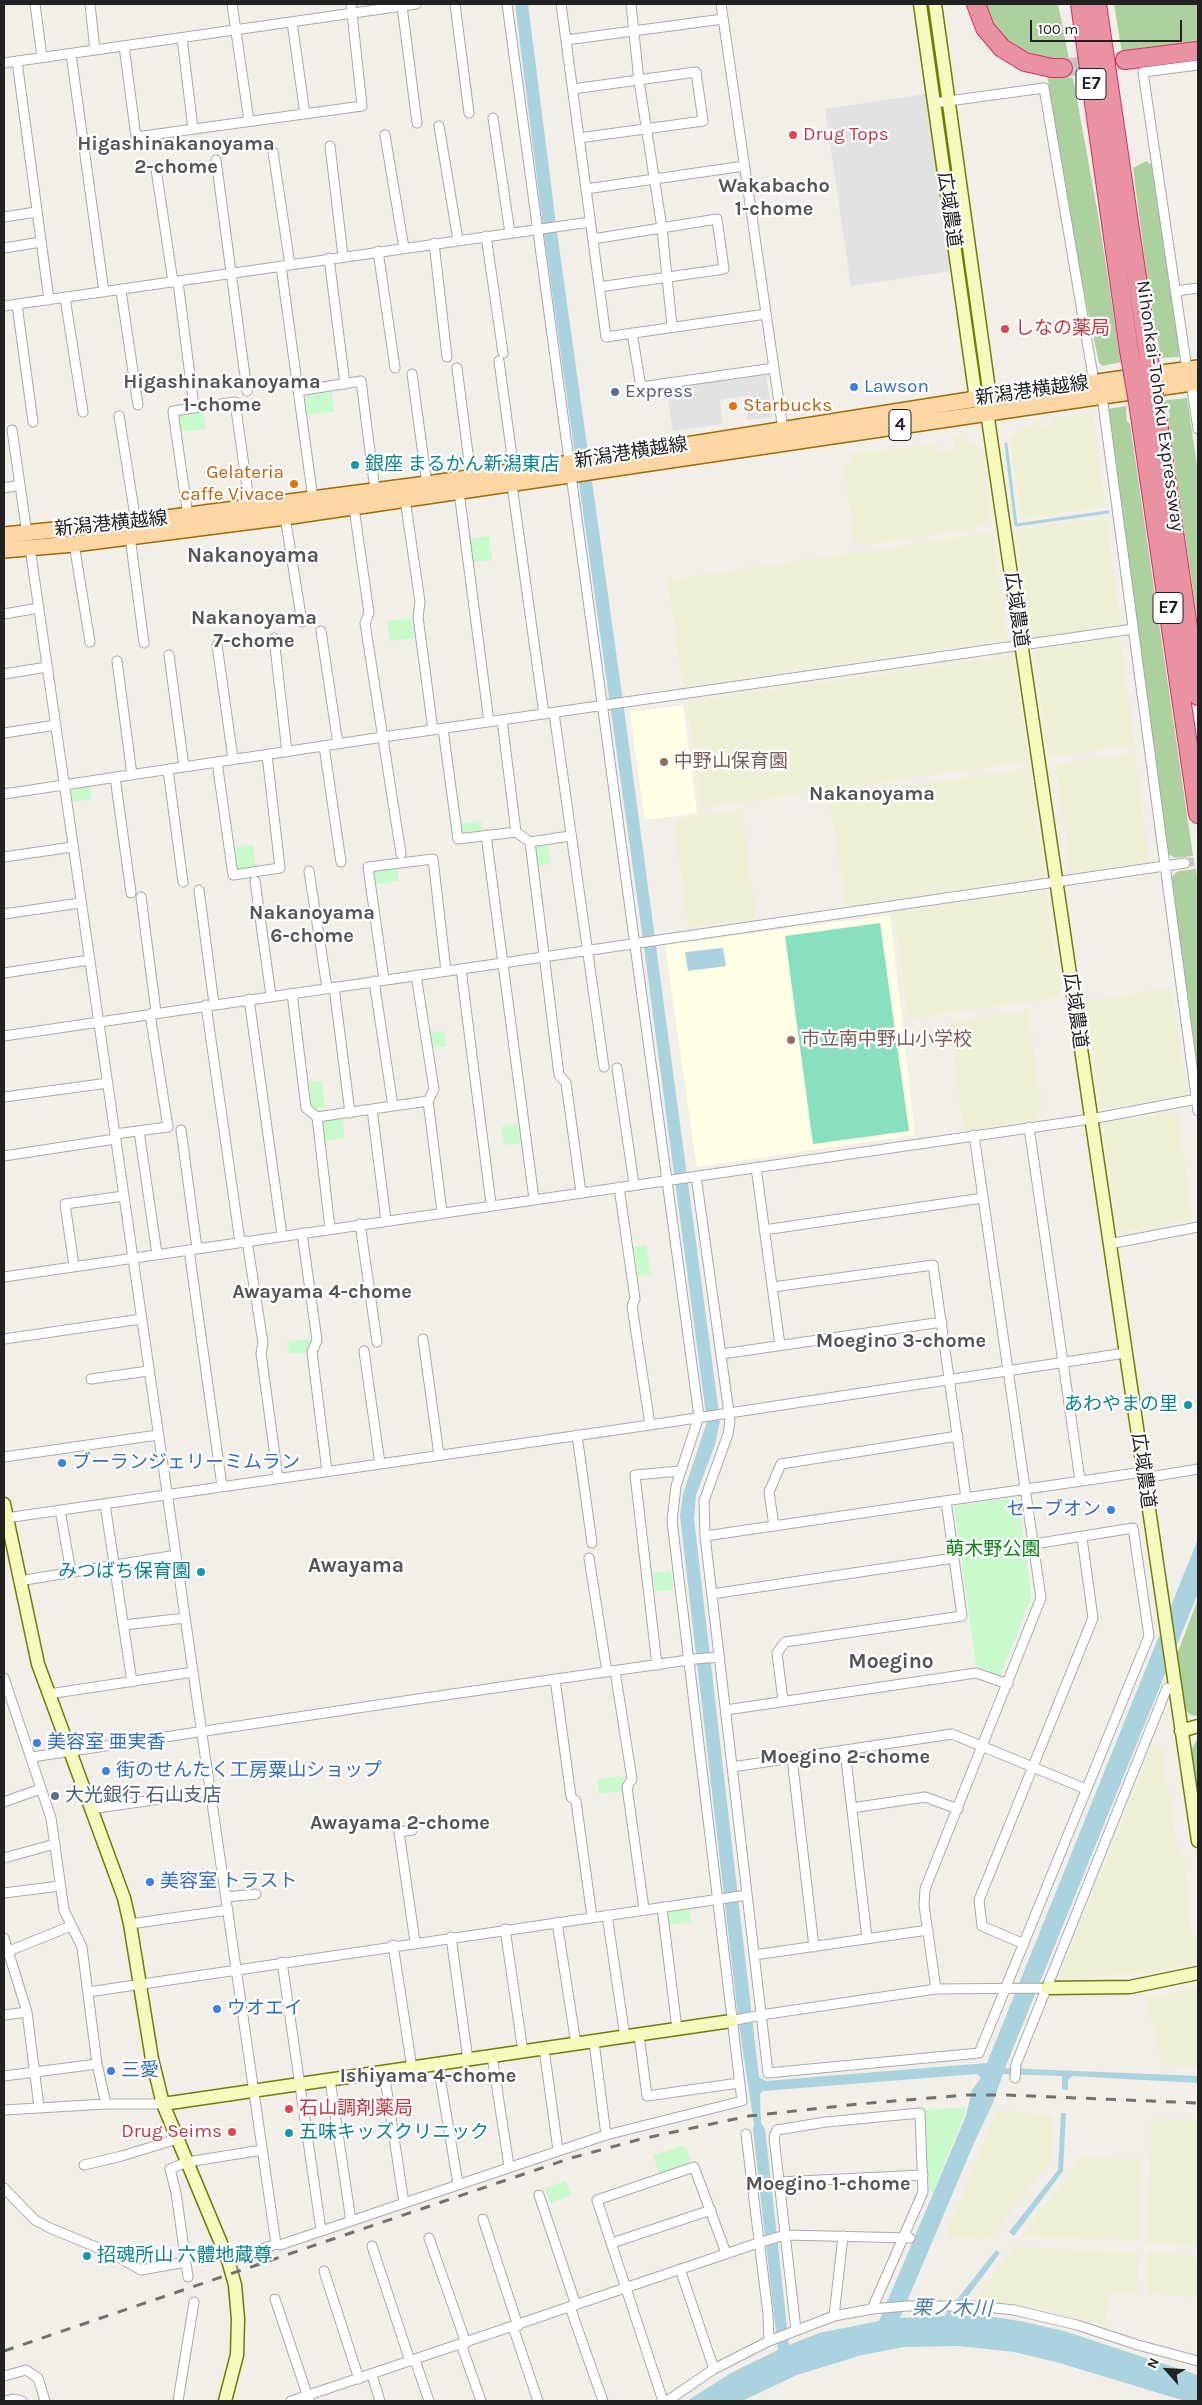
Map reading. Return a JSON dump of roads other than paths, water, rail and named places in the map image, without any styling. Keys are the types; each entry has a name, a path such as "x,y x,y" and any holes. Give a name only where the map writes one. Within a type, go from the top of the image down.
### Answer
{"highway":[{"path":"976,4 985,28 1002,48 1025,62 1063,68"},
{"path":"1069,4 1103,164"},
{"name":"Nihonkai-Tohoku Expressway","path":"1080,4 1129,350 1146,402 1198,696"},
{"name":"Nihonkai-Tohoku Expressway","path":"1096,4 1147,346 1146,402 1198,814"},
{"path":"1105,4 1112,53 1120,158"},
{"path":"1125,60 1198,51"}],"main road":[{"name":"新潟港横越線","path":"4,535 28,541 74,544 354,508 459,492 513,478 985,403 1094,382 1194,376"},
{"name":"新潟港横越線","path":"600,465 782,430 985,403 1102,396 1194,376"},
{"name":"新潟港横越線","path":"4,550 28,541 136,522 313,500 471,477 513,478"}],"street":[{"path":"35,4 42,57"},
{"path":"90,4 95,50"},
{"path":"232,4 249,121"},
{"path":"4,63 292,22 351,8 416,4"},
{"path":"455,4 469,113"},
{"path":"248,2254 276,2244 280,2245 606,2134 742,2101 692,1659 672,1521 672,1508 680,1471 702,1416 606,705 571,469 507,4"},
{"path":"562,4 606,337 766,314"},
{"path":"632,4 638,80 662,228 672,326"},
{"path":"721,4 782,430"},
{"name":"広域農道","path":"920,4 934,103 985,403 1022,646 1181,1731"},
{"name":"広域農道","path":"935,4 949,101 985,403"},
{"path":"402,6 417,123"},
{"path":"124,46 136,137 362,106 351,8"},
{"path":"566,40 723,18"},
{"path":"292,22 305,114"},
{"path":"182,38 193,129"},
{"path":"71,54 104,292"},
{"path":"17,61 49,300"},
{"path":"1198,65 1143,72 1176,291 1194,376 1198,428"},
{"path":"573,89 696,72 703,121 579,138"},
{"path":"934,103 1044,88 1094,382"},
{"path":"493,118 510,233"},
{"path":"439,126 458,240"},
{"path":"385,134 404,248"},
{"path":"330,146 343,256"},
{"path":"273,152 298,391 313,500"},
{"path":"216,160 247,391"},
{"path":"586,190 744,166"},
{"path":"156,170 194,408"},
{"path":"4,217 36,212"},
{"path":"593,239 717,219 724,269 599,287"},
{"path":"4,306 590,222"},
{"path":"486,236 513,478 549,714 570,836 604,1067"},
{"path":"4,248 41,242"},
{"path":"434,243 447,357"},
{"path":"378,251 395,368"},
{"path":"329,258 345,384"},
{"path":"1176,291 1198,288"},
{"path":"121,290 138,405"},
{"path":"65,298 83,412"},
{"path":"17,305 33,422"},
{"path":"632,333 641,387 774,368"},
{"path":"457,368 471,477"},
{"path":"412,374 427,484"},
{"path":"298,391 361,381 375,490"},
{"path":"1102,396 1198,1111"},
{"path":"188,516 173,411 235,402 250,508"},
{"path":"119,416 136,522"},
{"path":"12,430 276,2244"},
{"path":"4,488 20,485"},
{"path":"459,492 489,722"},
{"path":"405,499 420,602 418,616 432,730"},
{"path":"354,508 370,613 365,623 401,854"},
{"path":"284,517 302,622"},
{"path":"130,537 144,643"},
{"path":"74,544 90,642"},
{"path":"4,614 38,608"},
{"path":"4,794 383,736 1133,630"},
{"path":"321,631 338,744"},
{"path":"274,638 287,752"},
{"path":"217,645 233,759"},
{"path":"169,655 184,767"},
{"path":"117,661 132,775"},
{"path":"4,674 47,667"},
{"path":"502,720 516,832"},
{"path":"4,733 56,725"},
{"path":"442,729 458,839 516,832 530,842 570,836"},
{"path":"324,746 341,862"},
{"path":"217,762 232,876 280,868 267,755"},
{"path":"168,770 183,882"},
{"path":"116,777 131,893"},
{"path":"486,835 534,1199"},
{"path":"530,842 558,1075 566,1083 581,1192"},
{"path":"4,857 72,847"},
{"path":"393,1106 368,867 432,859 446,971"},
{"path":"4,1036 544,957 586,949 1185,863"},
{"path":"309,872 331,987 350,1112"},
{"path":"255,881 271,996"},
{"path":"199,890 210,1005 244,1242 263,1343 261,1353 278,1478"},
{"path":"4,1156 168,1127 153,1013 141,897"},
{"path":"4,914 80,902"},
{"path":"4,973 89,960"},
{"path":"461,969 491,1204"},
{"path":"416,975 434,1089 428,1101 442,1212"},
{"path":"292,993 306,1108 317,1117 330,1228"},
{"path":"248,999 282,1235"},
{"path":"617,1068 634,1184"},
{"path":"4,1097 108,1083"},
{"path":"4,1277 491,1204 1091,1118 1197,1099"},
{"path":"317,1117 428,1101"},
{"path":"372,1109 386,1220"},
{"path":"1029,1127 1080,1480"},
{"path":"181,1130 193,1249 222,1486"},
{"path":"139,1131 157,1254"},
{"path":"936,1989 924,1905 925,1889 1041,1598 974,1135"},
{"path":"756,1167 780,1345"},
{"path":"693,1176 722,1354 728,1434 704,1501 705,1536 712,1594 716,1658 726,1710 732,1766 743,1895 754,1955 757,2015 768,2073 970,2056 979,2053 1010,1988 1024,1944 1149,1636 1133,1528 1082,1538 1034,1544"},
{"path":"619,1187 635,1299 632,1306 650,1425"},
{"path":"74,1266 64,1204 124,1196"},
{"path":"764,1230 983,1198"},
{"path":"360,1224 377,1342"},
{"path":"1109,1244 1198,1227"},
{"path":"302,1233 317,1340 312,1352 327,1471"},
{"path":"773,1287 933,1265 966,1498"},
{"path":"4,1339 141,1319"},
{"path":"722,1354 942,1322"},
{"path":"423,1339 439,1455"},
{"path":"364,1351 380,1464"},
{"path":"6,1524 60,1510 950,1381 1125,1353"},
{"path":"91,1379 148,1371"},
{"path":"4,1457 158,1435"},
{"path":"578,1435 592,1542"},
{"path":"774,1526 770,1492 781,1464 958,1436"},
{"path":"705,1536 1080,1480 1198,1469"},
{"path":"657,1665 634,1475 680,1471"},
{"path":"784,1701 777,1653 785,1642 962,1616 946,1500"},
{"path":"4,1504 6,1524 36,1657 90,1809 114,1867 130,1924 152,2059 163,2104 228,2260 236,2289 238,2319 237,2355 225,2401"},
{"path":"105,1504 132,1682"},
{"path":"60,1510 71,1572"},
{"path":"1024,1944 982,1926 979,1900 1093,1618 1082,1538"},
{"path":"19,1581 176,1555"},
{"path":"589,1558 632,1779 627,1787 644,1909"},
{"path":"712,1594 954,1558"},
{"path":"124,1625 184,1618"},
{"path":"32,1757 692,1659 716,1658"},
{"path":"49,1694 193,1672"},
{"path":"726,1710 976,1673 1008,1684"},
{"path":"4,1678 51,1818 64,1910 82,1947 97,2064 106,2104"},
{"path":"555,1679 571,1798 576,1801 592,1916"},
{"path":"1015,2078 1016,2064 1168,1688"},
{"path":"1198,1726 1181,1731 1198,1841"},
{"path":"732,1766 952,1734 1086,1789"},
{"path":"845,1751 868,1938"},
{"path":"792,1758 814,1947"},
{"path":"4,1802 40,1788"},
{"path":"90,1809 210,1792"},
{"path":"852,1808 925,1797 958,1809"},
{"path":"412,1830 399,1832 415,1942"},
{"path":"4,1858 55,1844"},
{"path":"4,1893 60,1886"},
{"path":"226,1897 256,1894"},
{"path":"88,1992 393,1945 743,1895"},
{"path":"662,1907 677,2029"},
{"path":"130,1924 228,1910"},
{"path":"607,1914 625,2037"},
{"path":"557,1922 576,2044"},
{"path":"6,1953 71,1926"},
{"path":"505,1929 523,2052"},
{"path":"754,1955 928,1930"},
{"path":"451,1937 468,2060"},
{"path":"4,1938 6,1953 27,2012 39,2108"},
{"path":"393,1945 412,2068"},
{"path":"282,1962 321,2230"},
{"path":"4,2110 106,2104 163,2104 594,2042 734,2021 757,2015 936,1989 1130,1987 1198,1973"},
{"path":"4,2015 27,2012"},
{"path":"639,2035 647,2096 739,2083"},
{"path":"594,2042 606,2134"},
{"path":"544,2049 558,2150"},
{"path":"492,2056 509,2166"},
{"path":"4,2076 97,2064"},
{"path":"438,2065 458,2184"},
{"path":"384,2072 404,2203"},
{"path":"330,2080 351,2221"},
{"path":"793,2332 782,2236 774,2137 777,2130 826,2122 920,2113 923,2192 907,2238 876,2309"},
{"path":"746,2134 772,2340"},
{"path":"84,2164 122,2156 177,2139"},
{"path":"188,2277 176,2194 170,2170 187,2162 262,2150"},
{"path":"664,2401 597,2200 694,2167 726,2253"},
{"path":"778,2182 923,2176"},
{"path":"4,2188 35,2220 115,2255 141,2270 186,2262"},
{"path":"539,2195 602,2401"},
{"path":"612,2243 711,2210"},
{"path":"483,2218 538,2401"},
{"path":"291,2401 308,2398 726,2253 782,2236 907,2238"},
{"path":"834,2316 843,2236"},
{"path":"429,2238 481,2401"},
{"path":"372,2246 412,2361 429,2401"},
{"path":"680,2269 714,2369"},
{"path":"324,2270 359,2379"},
{"path":"275,2299 308,2398"},
{"path":"178,2401 194,2302"},
{"path":"667,2401 714,2369 772,2340 834,2316 907,2306 977,2306 1050,2317 1198,2361"},
{"path":"4,2376 26,2370 38,2378 45,2401"},
{"path":"372,2375 380,2401"},
{"path":"5,2401 14,2399 22,2401"}],"water":[{"name":"栗ノ木川","path":"515,4 528,4 557,232 624,709 720,1420 715,1445 696,1495 694,1519 759,2077 766,2081 987,2063 1198,1539 1198,1593 1005,2068 1198,2076 1198,2083 1072,2076 1068,2080 1068,2090 1065,2090 1062,2089 1062,2076 1003,2074 992,2105 900,2318 944,2316 996,2250 1000,2253 953,2316 988,2316 1064,2331 1198,2375 1198,2401 1185,2401 1056,2362 1014,2352 959,2346 904,2347 862,2355 797,2375 742,2401 687,2401 731,2373 778,2350 753,2130 754,2124 739,2025 680,1516 683,1494 707,1422 644,947 544,234","holes":["977,2074 981,2078 972,2090 966,2116 879,2321 819,2333 789,2345 765,2129 761,2123 760,2094 763,2091"]},
{"path":"723,948 726,966 688,971 685,952"},
{"path":"1061,2113 1066,2113 1063,2171 1014,2236 1009,2232 1058,2170"}],"waterway":[{"path":"1006,444 1016,525 1108,512"}],"tunnel":[{"path":"1063,68 1125,60"},
{"path":"1185,863 1198,861"}],"railway":[{"path":"4,2351 571,2158 641,2139 749,2116 966,2095 1198,2103"}],"place":[{"name":"Drug Tops","path":"793,135"},
{"name":"しなの薬局","path":"1005,329"},
{"name":"Lawson","path":"854,387"},
{"name":"Express","path":"615,392"},
{"name":"Starbucks","path":"733,406"},
{"name":"銀座 まるかん新潟東店","path":"355,465"},
{"name":"Gelateria caffe Vivace","path":"294,484"},
{"name":"中野山保育園","path":"664,762"},
{"name":"市立南中野山小学校","path":"791,1040"},
{"name":"あわやまの里","path":"1188,1405"},
{"name":"ブーランジェリーミムラン","path":"62,1463"},
{"name":"セーブオン","path":"1111,1510"},
{"name":"みつばち保育園","path":"201,1572"},
{"name":"美容室 亜実香","path":"37,1743"},
{"name":"街のせんたく工房粟山ショップ","path":"106,1771"},
{"name":"大光銀行 石山支店","path":"55,1796"},
{"name":"美容室 トラスト","path":"150,1882"},
{"name":"ウオエイ","path":"217,2009"},
{"name":"三愛","path":"111,2071"},
{"name":"石山調剤薬局","path":"289,2109"},
{"name":"Drug Seims","path":"232,2132"},
{"name":"五味キッズクリニック","path":"289,2133"},
{"name":"招魂所山 六體地蔵尊","path":"87,2256"}],"district":[{"name":"Higashinakanoyama 2-chome","path":"176,156"},
{"name":"Wakabacho 1-chome","path":"774,198"},
{"name":"Higashinakanoyama 1-chome","path":"222,394"},
{"name":"Nakanoyama","path":"253,556"},
{"name":"Nakanoyama 7-chome","path":"254,630"},
{"name":"Nakanoyama","path":"872,794"},
{"name":"Nakanoyama 6-chome","path":"312,924"},
{"name":"Awayama 4-chome","path":"322,1292"},
{"name":"Moegino 3-chome","path":"901,1341"},
{"name":"Awayama","path":"356,1566"},
{"name":"Moegino","path":"891,1662"},
{"name":"Moegino 2-chome","path":"845,1757"},
{"name":"Awayama 2-chome","path":"400,1823"},
{"name":"Ishiyama 4-chome","path":"428,2076"},
{"name":"Moegino 1-chome","path":"828,2184"}],"park label":[{"name":"萌木野公園","path":"993,1550"}]}
